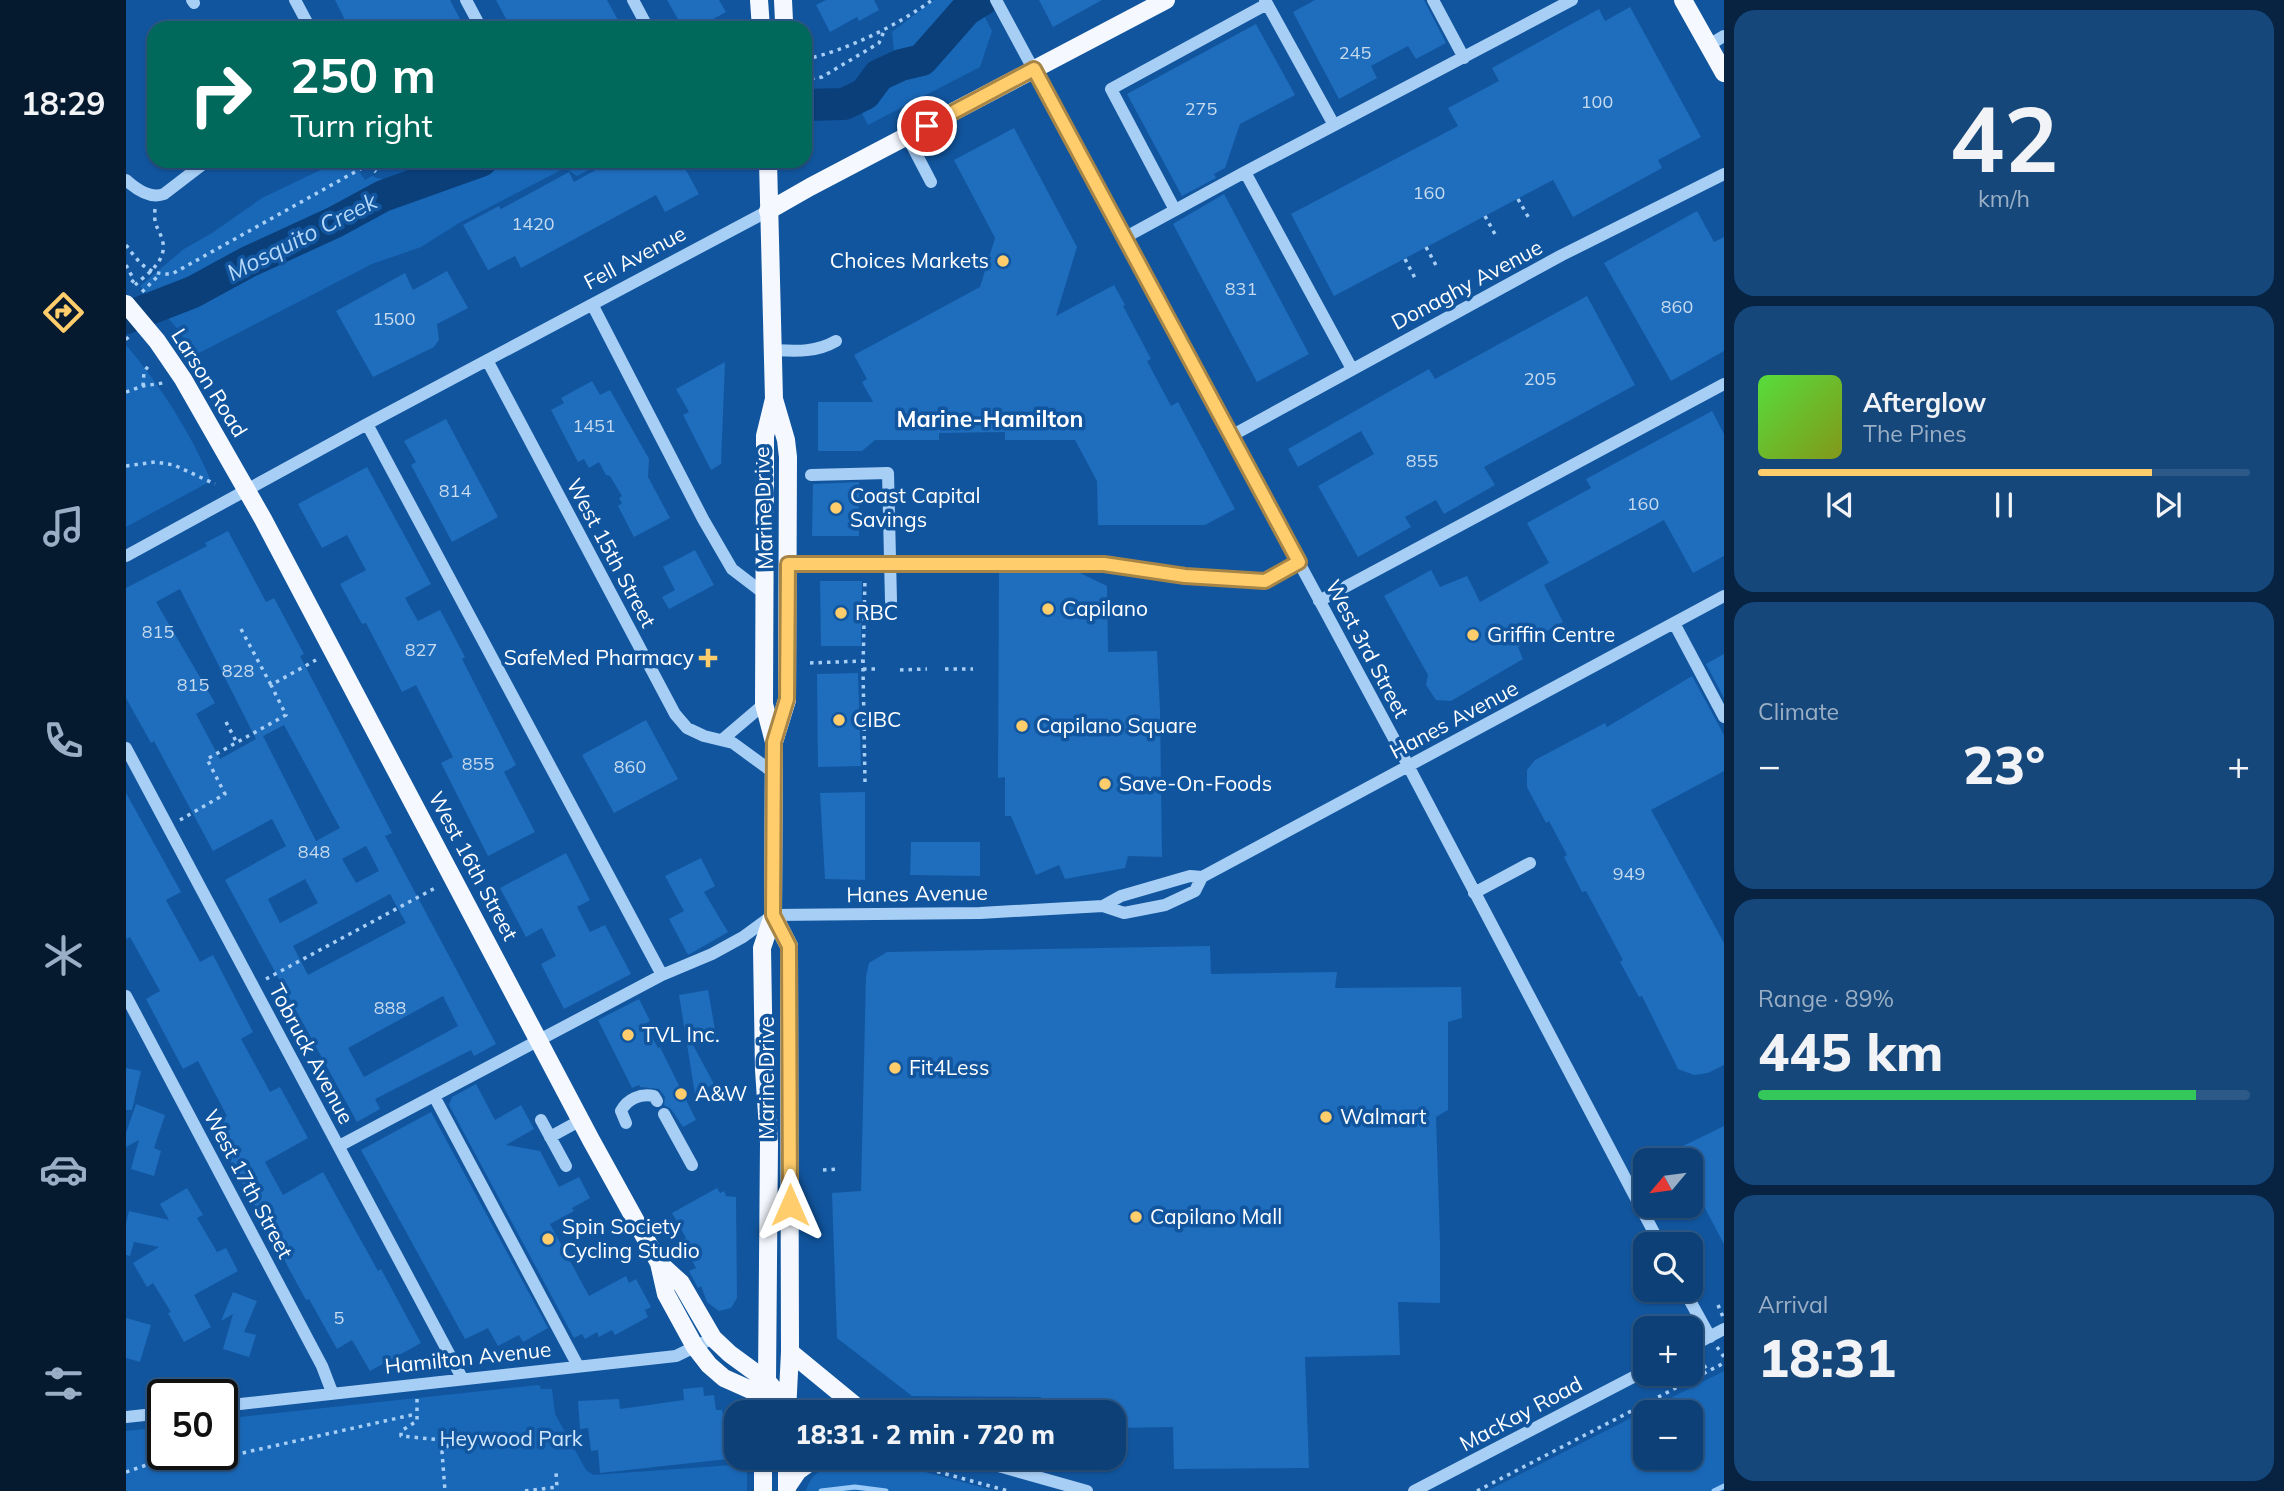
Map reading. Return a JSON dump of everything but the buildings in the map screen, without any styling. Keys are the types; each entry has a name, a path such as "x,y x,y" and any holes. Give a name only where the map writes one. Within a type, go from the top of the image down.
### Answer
{"main road":[{"path":"757,21 759,0"},
{"path":"783,0 784,21"},
{"name":"Fell Avenue","path":"768,211 1166,0"},
{"path":"1683,0 1716,41 1724,73"},
{"name":"Marine Drive","path":"768,168 774,398 788,457 787,699 774,742"},
{"name":"Larson Road","path":"126,304 157,341 195,399 247,491"},
{"name":"Marine Drive","path":"764,1397 769,1143 764,1070 762,948 773,915 774,773 774,742 764,704 765,436 774,398"},
{"name":"West 16th Street","path":"247,491 659,1263 666,1294 695,1347 724,1378 764,1397"},
{"name":"Marine Drive","path":"773,915 789,946 790,1352 787,1400"},
{"name":"West 16th Street","path":"659,1263 681,1283 713,1338 730,1354 764,1397"},
{"path":"790,1352 848,1400"},
{"path":"763,1470 763,1488"},
{"path":"786,1489 787,1470"},
{"path":"786,1489 800,1470"}],"street":[{"path":"295,0 306,21"},
{"path":"466,0 477,21"},
{"path":"633,0 642,21"},
{"name":"West 3rd Street","path":"996,0 1299,562 1654,1232"},
{"path":"1433,0 1464,58"},
{"path":"1125,238 1572,0"},
{"path":"1175,210 1111,89 1266,2 1334,125"},
{"path":"907,136 931,182"},
{"path":"126,180 145,193 157,197 198,168"},
{"path":"1245,172 1352,369"},
{"name":"Donaghy Avenue","path":"1231,436 1562,255 1724,174"},
{"name":"Fell Avenue","path":"126,556 486,360 593,306 768,211"},
{"path":"593,306 703,519 732,569 766,595"},
{"path":"772,350 824,348 836,341"},
{"name":"West 15th Street","path":"486,360 675,713 688,728 704,736 723,739 741,747 774,773"},
{"path":"1319,601 1724,384"},
{"path":"367,424 662,975"},
{"path":"811,475 888,473 891,601"},
{"path":"788,564 1104,564 1185,576 1265,581 1299,562"},
{"name":"Hanes Avenue","path":"773,915 980,913 1103,906 1121,897 1190,876 1202,877 1724,596"},
{"path":"1674,623 1724,717"},
{"path":"723,739 764,704"},
{"name":"Tobruck Avenue","path":"126,748 462,1378"},
{"path":"1474,893 1530,863"},
{"name":"Hanes Avenue","path":"1103,906 1124,914 1165,905 1195,891 1202,877"},
{"path":"339,1146 662,975 712,954 743,937 773,915"},
{"name":"West 17th Street","path":"126,996 322,1366 332,1392"},
{"path":"626,1123 621,1111 629,1101 645,1094 654,1096 657,1101"},
{"path":"434,1096 578,1366"},
{"path":"664,1114 692,1165"},
{"path":"541,1120 566,1166"},
{"path":"550,1136 581,1120"},
{"path":"1691,1302 1710,1337"},
{"path":"1703,1340 1724,1329"},
{"name":"Hamilton Avenue","path":"238,1404 676,1356 713,1338"},
{"name":"MacKay Road","path":"1414,1491 1633,1377"},
{"path":"126,1417 147,1415"},
{"path":"1013,1470 1087,1491"}],"path":[{"path":"812,57 886,29 932,0"},
{"path":"812,79 822,77 878,43 886,29"},
{"path":"126,245 150,271 172,274 362,168"},
{"path":"135,285 159,264 163,244 154,221 157,197"},
{"path":"1518,199 1530,220"},
{"path":"1485,216 1497,238"},
{"path":"1426,247 1438,269"},
{"path":"1405,259 1416,281"},
{"path":"126,265 134,280 128,286"},
{"path":"142,292 160,274"},
{"path":"126,337 131,343"},
{"path":"142,386 144,372 149,365"},
{"path":"126,392 163,383"},
{"path":"126,466 155,463 174,465 215,484"},
{"path":"864,782 865,578"},
{"path":"180,820 225,794 207,759 286,715 241,629"},
{"path":"271,685 316,660"},
{"path":"810,663 863,661"},
{"path":"863,669 880,669"},
{"path":"945,669 973,669"},
{"path":"900,670 927,670"},
{"path":"226,722 237,743"},
{"path":"264,979 437,887"},
{"path":"823,1170 840,1169"},
{"path":"1718,1305 1724,1319"},
{"path":"1477,1491 1724,1363"},
{"path":"126,1472 159,1461 229,1456 416,1415 417,1420 403,1428 401,1436 452,1441 442,1452 444,1491"},
{"path":"932,1470 1008,1491"},
{"path":"525,1491 557,1487 556,1472"}],"green space":[{"path":"934,0 976,0 992,31 980,67 868,125 853,95 896,71 892,32"},
{"path":"325,168 357,168 365,180 372,176 388,179 404,176 420,168 565,168 459,223 421,247 372,264 195,355 180,332 140,286 184,249 262,198"},
{"path":"565,168 592,168 577,176"},
{"path":"126,345 174,410 211,481 126,527"},
{"path":"1724,1371 1724,1491 1487,1491 1633,1417 1633,1470 1703,1470 1703,1400 1667,1400 1694,1386 1703,1386 1703,1382"},
{"name":"Heywood Park","path":"539,1385 541,1389 552,1389 555,1414 586,1470 593,1475 724,1466 724,1470 747,1470 747,1491 126,1491 126,1431 147,1429 147,1470 238,1470 238,1417"},
{"path":"822,1470 918,1470 995,1491 806,1491 816,1474"}],"waterway":[{"name":"Mosquito Creek","path":"812,105 844,104 865,94 879,75 901,65 922,60 966,10 982,0"},
{"name":"Mosquito Creek","path":"126,318 193,292 383,196 461,168"},
{"path":"1714,1491 1724,1486"},
{"path":"821,1491 855,1487 886,1491"}],"place":[{"name":"Choices Markets","path":"1003,261"},
{"name":"Coast Capital Savings","path":"836,508"},
{"name":"Capilano","path":"1048,609"},
{"name":"RBC","path":"841,613"},
{"name":"Griffin Centre","path":"1473,635"},
{"name":"SafeMed Pharmacy","path":"708,658"},
{"name":"CIBC","path":"839,720"},
{"name":"Capilano Square","path":"1022,726"},
{"name":"Save-On-Foods","path":"1105,784"},
{"name":"TVL Inc.","path":"628,1035"},
{"name":"Fit4Less","path":"895,1068"},
{"name":"A&W","path":"681,1094"},
{"name":"Walmart","path":"1326,1117"},
{"name":"Capilano Mall","path":"1136,1217"},
{"name":"Spin Society Cycling Studio","path":"548,1239"}],"district":[{"name":"Marine-Hamilton","path":"990,419"}],"route":[{"path":"790,1205 789,946 773,915 774,742 787,699 788,564 1104,564 1185,576 1265,581 1299,562 1034,69 927,126"}]}
